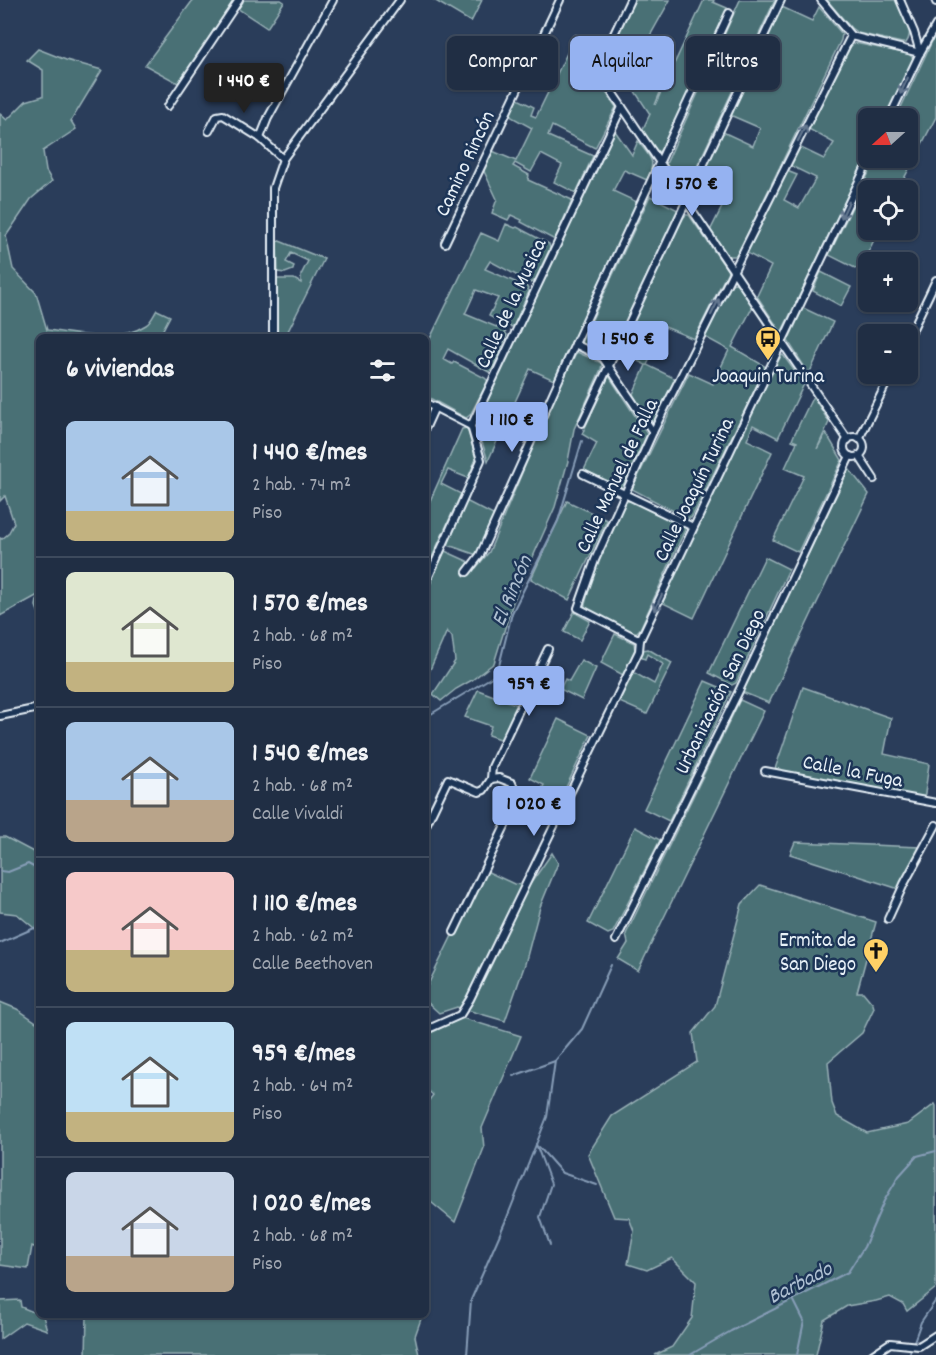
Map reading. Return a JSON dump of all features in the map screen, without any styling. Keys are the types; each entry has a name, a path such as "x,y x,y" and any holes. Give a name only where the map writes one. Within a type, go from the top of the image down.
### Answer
{"street":[{"path":"168,106 239,0"},
{"path":"260,138 268,118 333,0"},
{"path":"273,334 273,188 283,159 400,0"},
{"name":"Camino Rincón","path":"445,243 560,0"},
{"path":"613,36 630,0"},
{"path":"582,423 781,0"},
{"path":"821,0 850,36 920,53"},
{"path":"900,0 914,32 920,53"},
{"path":"467,572 480,555 729,13"},
{"path":"894,108 936,25"},
{"name":"Calle Manuel de Falla","path":"640,640 578,609 595,560 653,432 850,36"},
{"path":"611,90 848,440"},
{"name":"Calle de la Musica","path":"471,426 622,107"},
{"path":"209,130 217,116 223,115 260,138 283,159"},
{"name":"Calle Joaquín Turina","path":"429,1029 459,1014 470,999 639,651 640,640 865,168"},
{"path":"915,324 936,280"},
{"path":"575,344 603,358 609,364 653,432"},
{"path":"859,439 886,384"},
{"path":"429,404 471,426 481,460 429,576"},
{"path":"429,420 435,407"},
{"path":"859,439 848,440 844,448 850,456 859,456"},
{"path":"859,439 864,447 859,456"},
{"name":"Urbanización San Diego","path":"616,940 738,693 850,456"},
{"path":"859,456 874,478"},
{"path":"583,474 693,527"},
{"path":"429,819 448,779 479,792 484,790 491,779 492,767 548,649"},
{"path":"0,716 36,709"},
{"name":"Calle la Fuga","path":"765,771 936,802"},
{"path":"454,932 518,799 512,783 499,778 491,779"},
{"path":"518,799 560,813"},
{"path":"888,919 936,825"},
{"path":"872,1355 890,1342 919,1346 936,1335"}],"green space":[{"path":"193,0 234,0 178,83 145,65"},
{"path":"243,0 281,0 284,2 267,28 237,8"},
{"path":"434,0 482,0 471,22"},
{"path":"630,0 670,0 650,36 613,36"},
{"path":"704,0 714,0 713,2 727,8 714,36 687,36"},
{"path":"740,0 775,0 758,36 724,36"},
{"path":"827,0 896,0 909,27 909,38 906,43 902,43 858,33"},
{"path":"782,7 812,21 819,7 842,34 740,249 736,256 728,256 710,231 726,199 698,186 723,132 753,146 760,128 730,115 742,90 780,90 780,36 768,36"},
{"path":"936,33 936,117 918,152 918,108 901,108"},
{"path":"686,39 686,90 689,90 662,149 658,152 642,131 650,114 634,90 661,90 655,105 662,90 674,90 674,64"},
{"path":"855,43 909,54 914,59 891,108 858,108 858,168 862,168 780,331 757,296 771,266 747,253 787,171 797,175 784,200 799,208 816,178 789,165 799,147 824,159 834,143 807,128 847,49"},
{"path":"570,47 570,90 604,90 616,107 595,148 552,126 548,136 593,156 576,193 554,182 562,165 541,154 531,172 515,163 513,166 529,175 528,180 572,200 553,239 511,215 508,220 492,213 497,199 482,167 490,150 516,161 532,128 508,115 516,98 534,107 531,115 536,117 549,90 558,90 558,72"},
{"path":"38,49 102,70 71,121 76,129 43,151 46,171 52,181 31,199 6,236 13,269 36,293 47,330 77,334 36,334 36,596 0,616 0,538 8,534 14,523 5,496 0,501 0,114 7,120 26,101 43,96 43,70 27,60"},
{"path":"699,90 733,90 687,188 684,189 666,164"},
{"path":"615,131 632,155 638,141 651,159 650,173 647,180 624,170 613,191 637,202 554,380 530,369 488,461 476,423"},
{"path":"871,168 909,168 903,180 865,180"},
{"path":"858,195 858,240 874,240 868,252 858,252 858,270 829,255"},
{"path":"650,196 678,210 612,350 609,354 600,354 581,343"},
{"path":"686,215 689,215 728,271 694,339 665,327 647,365 676,379 656,419 652,421 648,420 633,394 646,365 619,352"},
{"path":"506,224 517,227 549,244 550,248 535,280 531,283 490,261 485,269 527,287 529,291 511,327 489,316 498,298 476,290 465,314 504,330 507,335 492,370 489,372 448,349 443,359 452,364 454,362 488,381 470,415 466,418 429,398 429,341 481,233 499,241"},
{"path":"277,240 324,259 286,334 276,334 277,279 294,279 301,283 301,275 308,261 291,253 286,262 294,266 293,270 285,273 278,272"},
{"path":"821,272 851,287 841,306 813,291"},
{"path":"734,283 739,284 753,306 732,347 766,367 694,513 691,518 687,518 632,489 689,373 713,384 729,350 705,337"},
{"path":"803,308 833,322 809,374 788,341"},
{"path":"157,310 170,316 161,334 123,334 146,325"},
{"path":"577,352 602,364 574,429 555,507 513,602 494,663 441,701 433,694 455,661 452,637 447,631 429,672 429,585 445,551 467,561 476,568 489,552 547,413"},
{"path":"783,355 804,384 778,438 753,425 747,440 772,452 694,618 661,602 769,379"},
{"path":"609,376 647,434 621,487 584,470 597,443 582,434"},
{"path":"813,396 829,422 817,449 826,433 842,460 798,552 773,540 804,476 785,468 797,442 792,440"},
{"path":"467,428 476,459 468,478 448,470 441,484 461,494 429,563 429,503 462,429"},
{"path":"849,469 869,494 769,703 742,692"},
{"path":"466,501 497,517 477,555 448,545"},
{"path":"567,501 607,520 569,600 531,579"},
{"path":"628,501 634,501 685,527 640,629 633,633 584,608 596,564"},
{"path":"765,557 789,569 736,683 732,685 709,673"},
{"path":"574,612 590,621 580,640 564,632"},
{"path":"615,634 634,643 635,650 623,675 601,663"},
{"path":"648,649 672,663 647,714 617,701 633,672 654,684 663,664 647,654 645,659 640,657 643,650"},
{"path":"581,660 596,668 582,700 560,689 565,679 569,681"},
{"path":"705,681 731,692 669,821 644,809"},
{"path":"803,687 891,718 884,754 929,764 924,800 774,772"},
{"path":"478,690 518,705 502,740 488,735 491,726 465,717"},
{"path":"740,700 764,711 638,971 618,959 628,943 626,934"},
{"path":"558,719 591,735 556,808 537,799 544,785 530,778"},
{"path":"635,827 660,840 613,932 608,934 588,923"},
{"path":"0,837 5,837 36,853 36,930 17,914 0,912"},
{"path":"795,842 920,847 899,889 790,854"},
{"path":"552,853 558,863 540,907 525,964 505,1021 457,1007 439,1013 429,1004 429,983 484,870 514,884 529,886"},
{"path":"760,885 876,922 857,992 863,992 874,1008 862,1033 828,1062 832,1103 837,1116 867,1133 908,1124 935,1104 936,1288 907,1311 903,1304 890,1297 847,1306 824,1320 816,1355 655,1355 672,1347 692,1318 696,1282 672,1258 647,1270 628,1264 634,1231 629,1218 614,1217 588,1154 612,1116 697,1062 693,1033 715,1006 742,904"},
{"path":"0,1002 17,1009 36,1022 36,1248 32,1246 28,1269 0,1265"},
{"path":"462,1018 521,1036 482,1128 484,1148 455,1222 429,1200 429,1100 433,1095 429,1092 429,1034"},
{"path":"20,1300 21,1307 36,1313 36,1318 44,1318 47,1330 24,1322 0,1339 0,1301"},
{"path":"87,1318 421,1318 415,1336 419,1355 86,1355"}],"waterway":[{"name":"El Rincón","path":"429,715 497,674 512,613 558,521 582,441"},
{"name":"El Rincón","path":"0,871 8,872 28,864 36,868"},
{"path":"0,943 36,927"},
{"path":"467,1355 471,1300 547,1117 555,1061 582,1029 611,965"},
{"path":"513,1076 555,1061"},
{"path":"536,1144 551,1184 540,1217 550,1245"},
{"path":"539,1147 562,1173 597,1185"},
{"name":"Barbado","path":"690,1355 731,1331 848,1272 864,1247 884,1201 899,1176 917,1156 936,1151"},
{"path":"909,1355 921,1322 936,1300"},
{"path":"794,1301 804,1321 797,1355"}],"place":[{"name":"Joaquin Turina","path":"768,362"},
{"name":"Ermita de San Diego","path":"876,974"}]}
